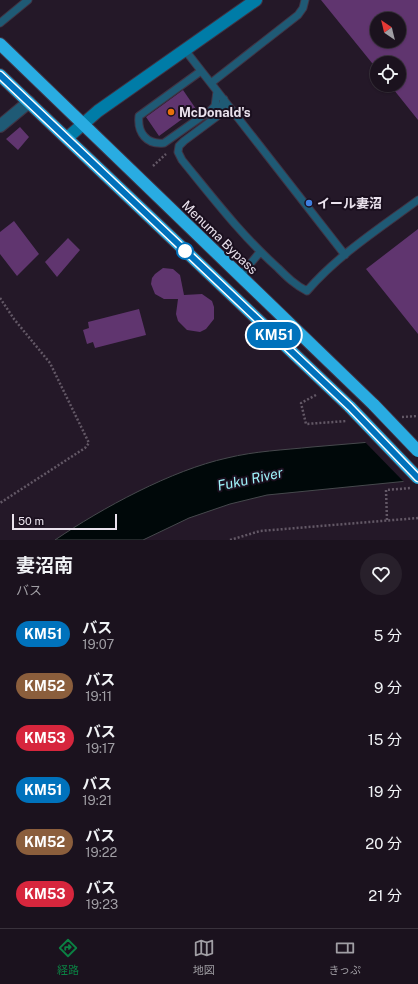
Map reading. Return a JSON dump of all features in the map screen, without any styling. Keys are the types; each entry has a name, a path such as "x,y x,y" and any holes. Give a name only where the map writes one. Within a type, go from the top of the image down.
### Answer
{"highway":[{"name":"Menuma Bypass","path":"0,44 84,123 374,405 418,451"},
{"path":"0,75 350,407 418,478"}],"street":[{"path":"67,138 84,123 256,0"},
{"path":"0,126 29,102"}],"lane":[{"path":"0,23 28,0"},
{"path":"211,83 290,20 303,8 305,0"},
{"path":"185,50 345,255"},
{"path":"201,71 139,116 139,129 144,137 149,142 164,143 211,110 215,106 217,91"},
{"path":"224,99 219,115 184,141 179,146 178,152 182,160 260,252 298,287 307,290 318,278 345,255 418,200"},
{"path":"240,276 260,252"}],"path":[{"path":"153,166 170,151"},
{"path":"0,298 14,319 50,363 89,443 85,448 0,503"},
{"path":"387,520 386,490 418,488"},
{"path":"230,540 260,531 418,518"}],"water":[{"name":"Fuku River","path":"418,438 418,480 267,495 230,504 189,518 143,540 55,540 116,503 184,471 206,464 259,452"}],"pier":[{"path":"418,436 418,482 405,483 364,441"}],"building":[{"path":"321,0 418,0 418,120 396,92 406,92 406,56 370,56 370,61"},
{"name":"McDonald's","path":"183,90 196,109 159,136 146,117"},
{"path":"20,127 29,137 18,150 6,139"},
{"path":"14,221 39,254 17,276 0,254 0,232"},
{"path":"418,229 418,334 366,269"},
{"path":"68,238 80,250 57,277 45,262"},
{"path":"163,268 173,269 180,275 184,295 202,294 212,301 214,307 214,319 206,329 200,332 187,330 178,321 176,314 178,299 164,299 155,294 151,284 152,278"},
{"path":"139,309 146,335 95,348 93,342 87,344 83,330 89,328 88,322"}],"bus line":[{"name":"KM51","path":"0,75 350,407 418,478"}],"place":[{"name":"McDonald's","path":"171,112"},
{"name":"イール妻沼","path":"309,203"}]}
